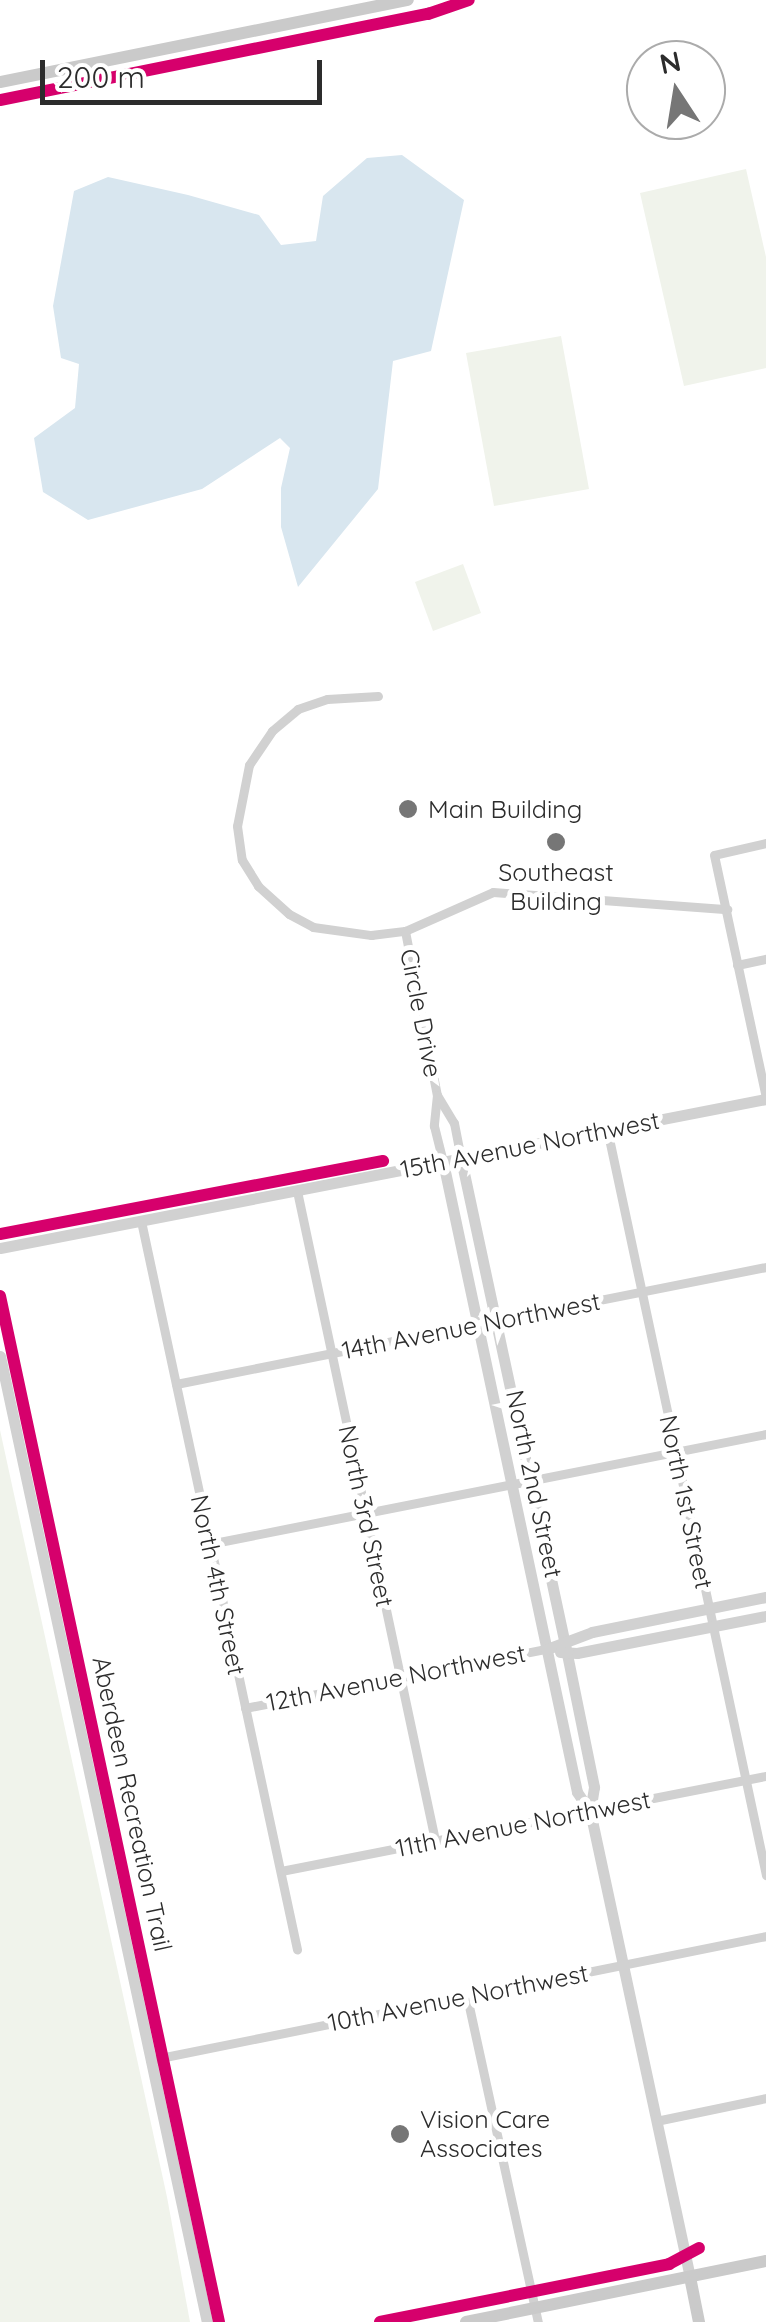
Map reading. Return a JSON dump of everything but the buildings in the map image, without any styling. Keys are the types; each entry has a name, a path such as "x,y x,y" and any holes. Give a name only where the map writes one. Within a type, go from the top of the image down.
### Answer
{"main road":[{"path":"0,82 408,0"},
{"path":"466,2322 536,2315 766,2261"},
{"name":"North 2nd Street","path":"690,2277 699,2322"}],"street":[{"name":"Circle Drive","path":"378,696 312,702 272,731 244,781 238,844 258,886 301,921 342,934 405,931 492,892 726,909"},
{"path":"766,843 714,855 766,1098"},
{"name":"Circle Drive","path":"405,931 437,1095 434,1126 443,1162"},
{"path":"737,965 766,959"},
{"name":"Circle Drive","path":"437,1095 454,1123 461,1159"},
{"name":"15th Avenue Northwest","path":"0,1248 766,1098"},
{"name":"North 1st Street","path":"608,1129 766,1875"},
{"name":"North 2nd Street","path":"461,1159 594,1786 590,1811 690,2277"},
{"name":"North 2nd Street","path":"443,1162 577,1792 590,1811"},
{"name":"North 3rd Street","path":"297,1191 435,1840"},
{"name":"North 4th Street","path":"141,1221 297,1949"},
{"name":"14th Avenue Northwest","path":"176,1384 766,1267"},
{"path":"0,1356 207,2322"},
{"path":"209,1544 766,1434"},
{"name":"12th Avenue Northwest","path":"565,1647 709,1608 766,1597"},
{"name":"12th Avenue Northwest","path":"245,1708 546,1649 713,1627 766,1616"},
{"name":"11th Avenue Northwest","path":"280,1871 766,1776"},
{"name":"10th Avenue Northwest","path":"150,2060 766,1936"},
{"path":"468,1997 536,2315"},
{"path":"656,2120 766,2098"}],"shaded area":[{"path":"402,155 464,200 431,351 393,361 378,489 298,587 281,527 281,488 290,448 280,438 202,489 88,520 43,492 34,438 75,408 79,364 61,358 53,306 74,191 108,177 188,195 259,215 281,245 316,241 323,196 367,158"},
{"path":"746,169 766,257 766,368 684,386 640,193"},
{"path":"561,336 589,489 494,506 466,353"},
{"path":"463,564 481,613 433,631 415,582"},
{"path":"0,1430 167,2197 190,2322 0,2322"}],"cycle path":[{"path":"0,100 428,14 469,0"},
{"path":"0,1234 383,1161"},
{"name":"Aberdeen Recreation Trail","path":"0,1296 219,2322"},
{"path":"380,2322 669,2264 699,2248"}],"place":[{"name":"Main Building","path":"408,809"},
{"name":"Southeast Building","path":"556,842"},
{"name":"Vision Care Associates","path":"400,2134"}]}
